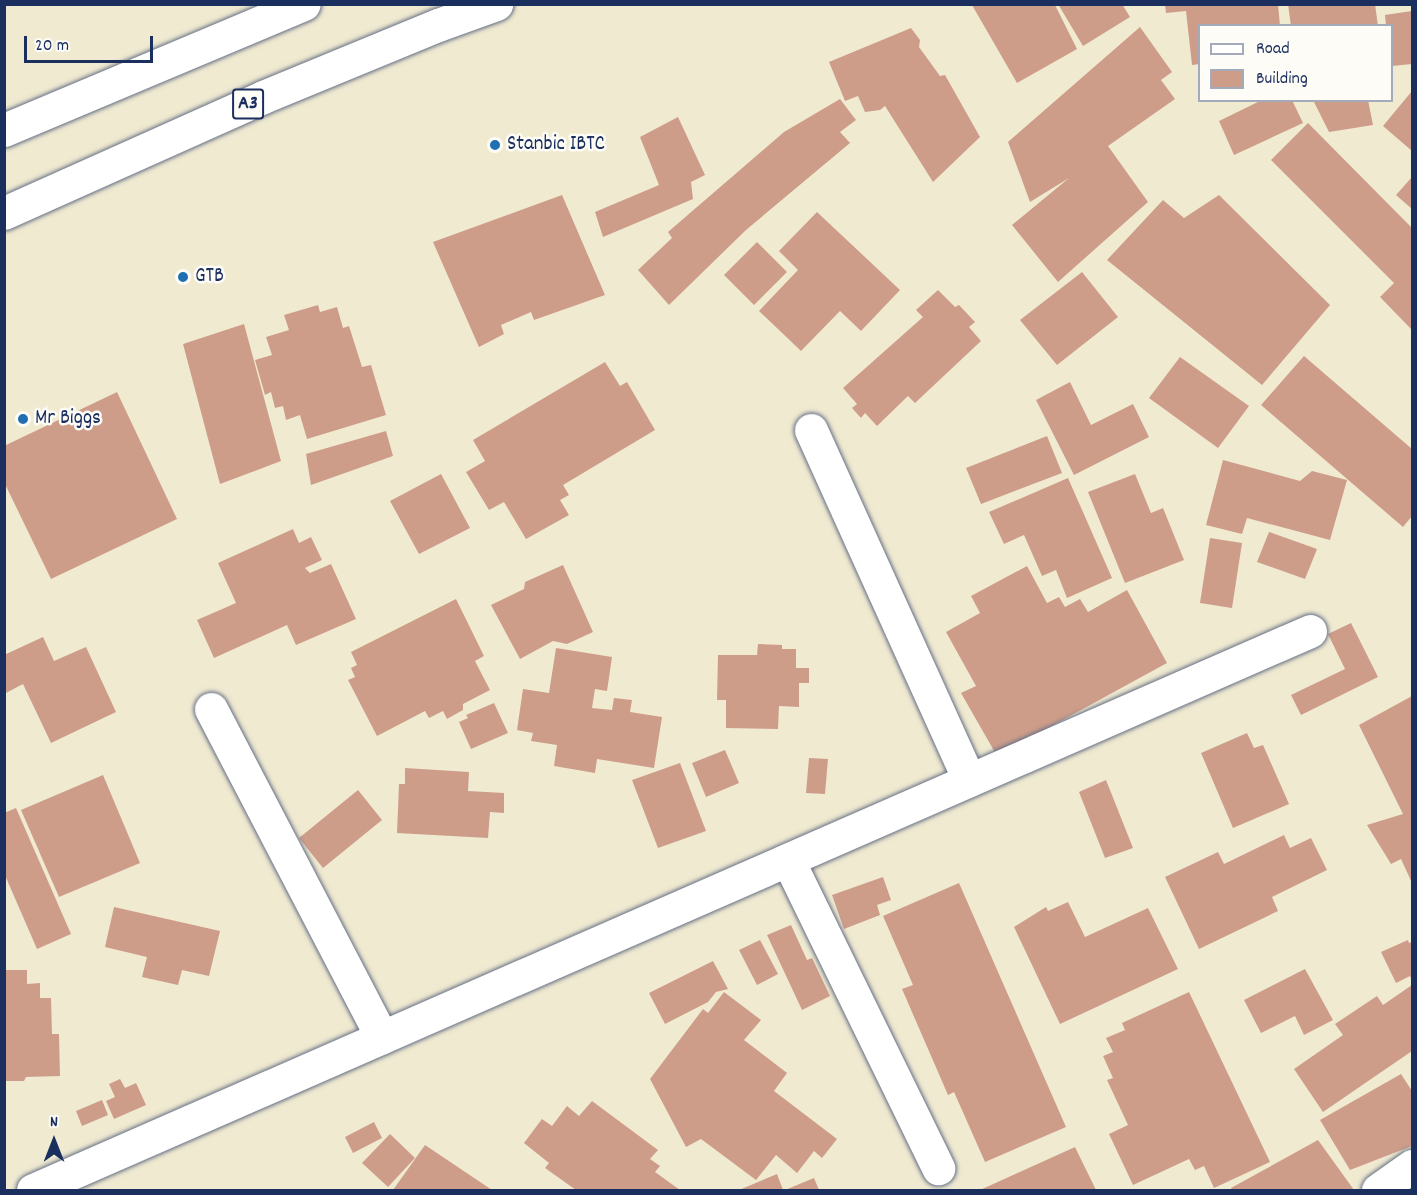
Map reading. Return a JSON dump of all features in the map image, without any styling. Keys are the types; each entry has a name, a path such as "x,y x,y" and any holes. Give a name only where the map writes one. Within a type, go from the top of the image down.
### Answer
{"main road":[{"path":"4,130 304,4"},
{"name":"A3","path":"4,213 263,98 438,25 496,4"},
{"path":"811,430 969,780"},
{"path":"33,1191 1310,631"},
{"path":"211,709 382,1037"},
{"path":"788,860 938,1168"},
{"path":"1377,1191 1413,1166"}],"building":[{"path":"1058,4 1122,4 1130,17 1083,46"},
{"path":"1165,4 1278,4 1280,24 1198,24 1198,64 1192,65 1186,11 1166,13"},
{"path":"1288,4 1375,4 1378,24 1291,24"},
{"path":"972,5 1055,5 1077,49 1017,83"},
{"path":"1412,11 1412,64 1393,66 1393,24 1386,24 1385,15"},
{"path":"1140,27 1172,72 1161,80 1175,99 1108,146 1148,202 1058,282 1012,225 1069,178 1030,202 1008,142"},
{"path":"911,28 920,40 919,47 940,76 945,75 980,137 933,182 885,106 880,110 865,112 858,96 845,101 829,62"},
{"path":"1412,91 1412,151 1383,126"},
{"path":"840,99 856,120 840,132 850,143 746,230 669,305 638,270 672,238 668,232 784,132"},
{"path":"1258,102 1293,102 1303,123 1234,155 1219,121"},
{"path":"1314,102 1368,102 1373,125 1329,132"},
{"path":"678,117 705,175 691,182 693,199 603,237 595,212 659,185 640,137"},
{"path":"1308,123 1412,228 1412,330 1380,297 1394,283 1271,160"},
{"path":"1412,177 1412,209 1396,195"},
{"path":"562,195 605,295 534,320 531,312 501,325 504,334 479,347 433,242"},
{"path":"1219,195 1330,305 1262,385 1107,260 1163,200 1184,218"},
{"path":"817,212 900,290 861,331 840,311 801,351 759,311 798,270 779,251"},
{"path":"757,242 787,272 754,305 724,275"},
{"path":"1082,272 1118,317 1057,365 1020,320"},
{"path":"938,290 955,307 959,305 975,322 969,327 981,341 915,403 908,396 877,426 865,413 861,418 852,408 857,404 843,388 923,317 916,310"},
{"path":"318,305 320,312 337,307 343,328 349,326 362,367 371,365 386,415 307,439 300,415 286,420 283,406 275,408 271,392 265,395 255,360 272,355 266,337 289,330 284,315"},
{"path":"244,324 281,461 220,484 183,344"},
{"path":"1304,356 1412,449 1412,516 1403,527 1261,405"},
{"path":"1180,357 1249,406 1218,448 1149,398"},
{"path":"605,362 620,386 627,382 655,430 563,485 569,495 560,500 569,515 526,539 504,502 489,510 466,472 485,461 473,440"},
{"path":"1070,382 1091,425 1133,404 1149,437 1074,475 1036,400"},
{"path":"117,392 177,519 51,579 4,482 4,446"},
{"path":"386,431 393,456 311,485 306,454"},
{"path":"1047,436 1062,473 981,504 966,468"},
{"path":"1223,460 1300,481 1312,471 1347,480 1330,540 1247,518 1242,534 1206,525"},
{"path":"441,474 470,528 419,554 390,501"},
{"path":"1135,474 1151,513 1163,508 1184,560 1125,583 1088,492"},
{"path":"1068,478 1112,578 1067,598 1056,570 1042,576 1024,535 1004,544 989,512"},
{"path":"293,529 299,543 311,537 322,560 305,568 310,573 331,564 356,619 296,645 287,625 214,658 197,620 236,603 218,563"},
{"path":"1269,532 1317,549 1305,579 1257,562"},
{"path":"1210,538 1242,543 1232,608 1200,603"},
{"path":"563,565 593,632 567,644 553,641 520,659 491,605 524,589 525,582"},
{"path":"1027,566 1047,603 1059,597 1065,607 1080,599 1088,612 1127,590 1167,663 997,756 961,693 976,686 946,632 980,613 971,596"},
{"path":"456,599 484,656 475,661 490,690 463,704 463,710 447,719 443,711 429,718 425,711 377,736 348,680 355,677 351,668 357,665 351,652"},
{"path":"1351,623 1378,677 1301,715 1291,695 1345,669 1328,634"},
{"path":"43,637 54,661 86,647 116,712 51,743 23,684 6,693 4,690 4,655"},
{"path":"758,644 782,645 782,649 796,649 796,668 809,668 809,683 799,683 799,707 779,706 778,729 726,728 726,700 717,700 718,655 757,655"},
{"path":"556,648 612,657 607,691 595,689 592,708 612,710 614,698 632,700 630,712 662,717 654,768 597,759 595,773 554,766 557,745 531,741 533,733 517,730 523,689 549,693"},
{"path":"1412,696 1412,883 1401,859 1391,864 1367,825 1403,814 1359,725"},
{"path":"494,703 508,733 471,749 459,722 468,718 466,715"},
{"path":"1247,733 1254,748 1263,745 1289,804 1233,828 1201,753"},
{"path":"725,750 739,783 706,797 692,763"},
{"path":"809,758 828,759 825,794 806,793"},
{"path":"680,763 706,831 658,848 632,780"},
{"path":"405,768 469,772 468,791 504,793 504,813 490,812 488,838 397,833 399,784 405,784"},
{"path":"103,775 140,863 59,897 21,810"},
{"path":"1106,780 1133,848 1105,858 1079,792"},
{"path":"358,790 382,820 323,868 299,838"},
{"path":"16,808 71,934 37,949 4,873 4,813"},
{"path":"1284,835 1290,848 1311,838 1327,870 1272,897 1278,911 1199,949 1165,877 1218,852 1224,864"},
{"path":"883,877 891,900 877,905 880,915 844,929 832,895"},
{"path":"959,883 1066,1127 985,1162 954,1092 948,1095 902,989 913,985 883,916"},
{"path":"1068,902 1085,937 1148,908 1178,969 1060,1024 1014,927 1046,907 1048,911"},
{"path":"114,907 220,931 209,976 182,970 178,985 142,977 147,957 105,947"},
{"path":"791,925 807,960 812,958 830,996 802,1010 767,935"},
{"path":"760,940 778,974 757,985 739,950"},
{"path":"1408,940 1409,943 1412,942 1412,982 1410,976 1396,983 1381,952"},
{"path":"713,961 728,989 716,992 708,1002 665,1024 649,993"},
{"path":"1305,969 1333,1020 1304,1035 1295,1016 1261,1033 1244,1000"},
{"path":"4,970 27,970 27,984 40,983 40,998 51,998 52,1034 59,1034 60,1076 26,1077 24,1081 4,1081"},
{"path":"1412,985 1412,1051 1323,1112 1294,1069 1343,1035 1335,1024 1377,996 1383,1005"},
{"path":"724,992 761,1020 744,1040 787,1073 774,1091 837,1139 822,1158 814,1151 797,1173 776,1155 756,1180 701,1139 686,1147 650,1079 703,1009 708,1013"},
{"path":"1189,992 1270,1162 1214,1188 1204,1166 1195,1170 1189,1159 1133,1185 1109,1134 1128,1125 1107,1080 1113,1078 1103,1056 1113,1052 1106,1038 1125,1030 1122,1023"},
{"path":"1401,1074 1412,1091 1412,1146 1350,1170 1320,1120"},
{"path":"120,1079 125,1088 136,1083 146,1105 114,1119 106,1101 115,1097 109,1084"},
{"path":"102,1100 108,1115 82,1126 76,1111"},
{"path":"592,1101 658,1150 650,1159 660,1166 655,1172 680,1190 576,1190 545,1168 549,1163 524,1143 542,1119 552,1126 567,1106 579,1116"},
{"path":"374,1122 382,1138 353,1153 345,1137"},
{"path":"390,1134 415,1158 388,1187 362,1163"},
{"path":"1318,1140 1354,1190 1232,1190 1231,1188"},
{"path":"425,1145 492,1190 393,1190"},
{"path":"1075,1147 1096,1190 980,1190"},
{"path":"777,1174 783,1190 739,1190"},
{"path":"814,1178 819,1190 785,1190"}],"place":[{"name":"Stanbic IBTC","path":"495,145"},
{"name":"GTB","path":"183,277"},
{"name":"Mr Biggs","path":"23,419"}]}
